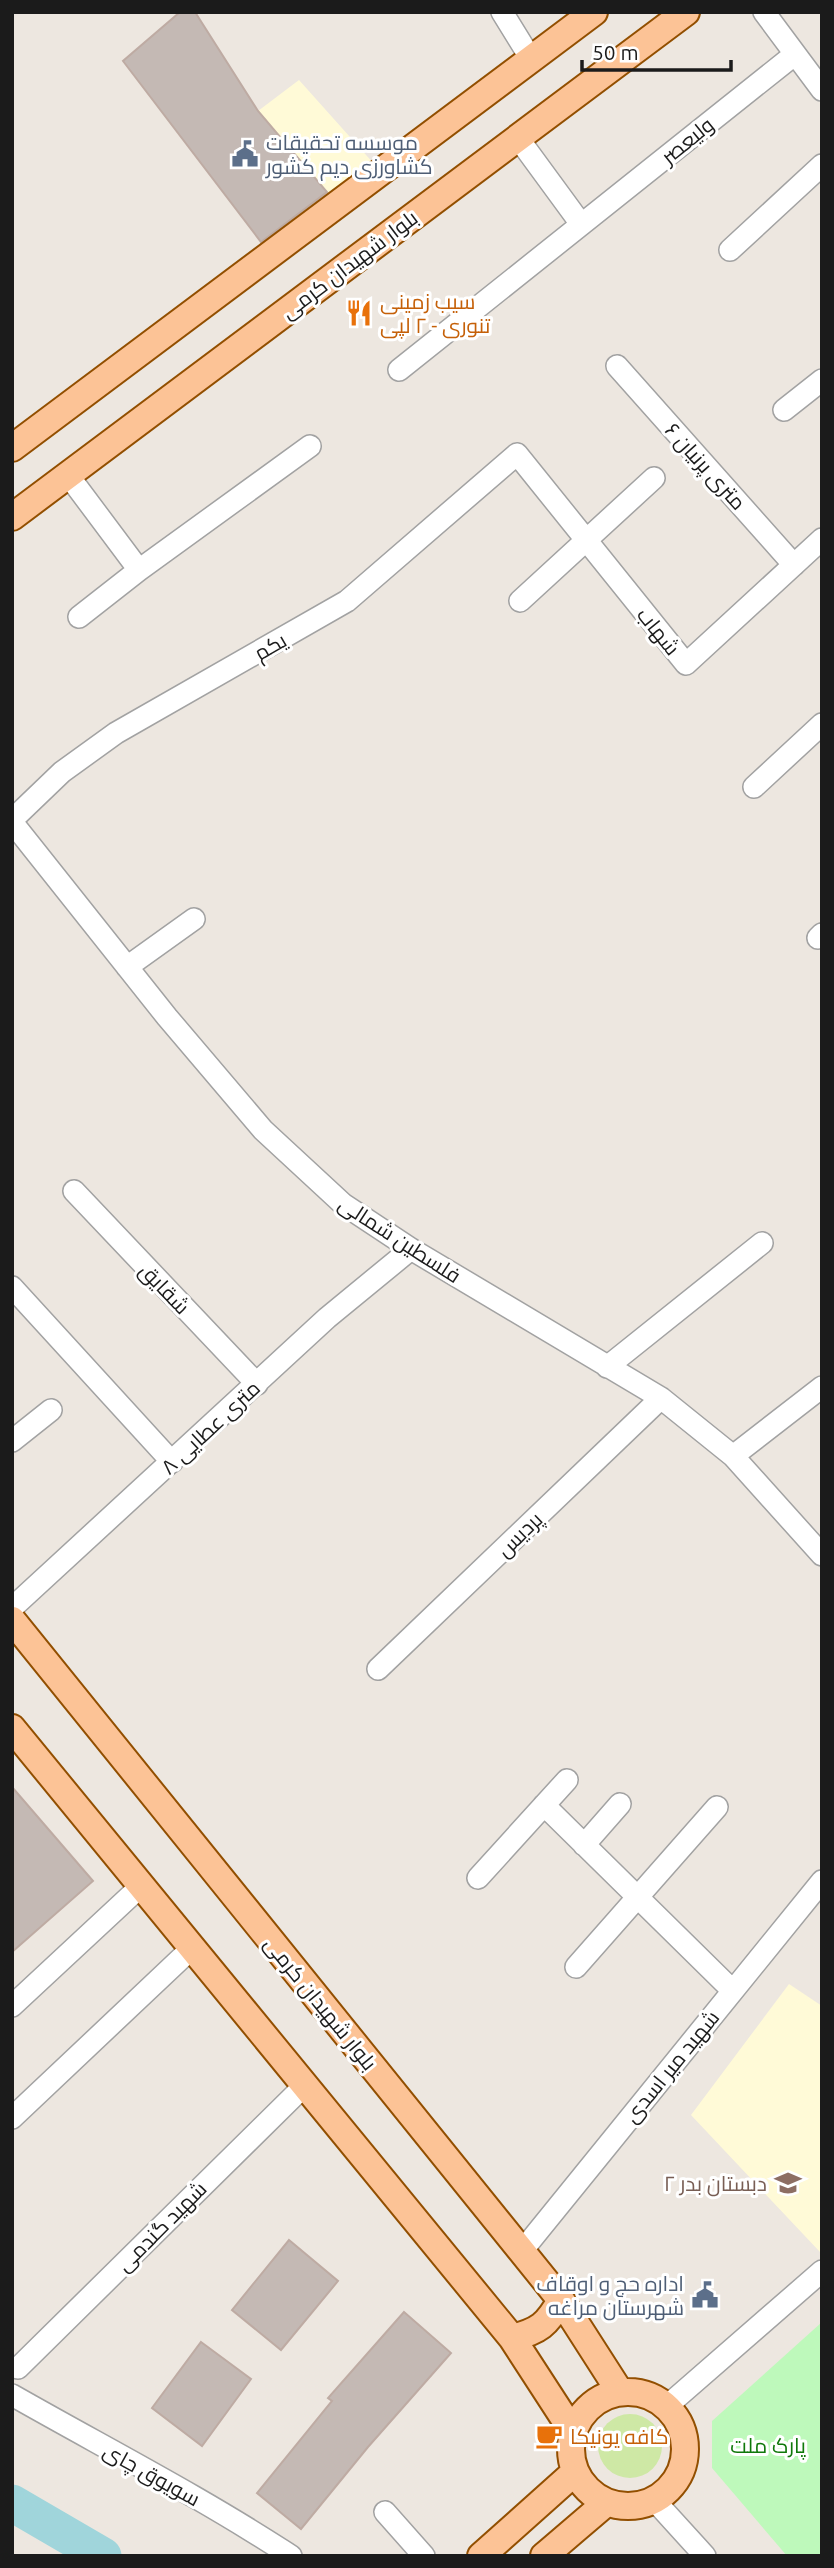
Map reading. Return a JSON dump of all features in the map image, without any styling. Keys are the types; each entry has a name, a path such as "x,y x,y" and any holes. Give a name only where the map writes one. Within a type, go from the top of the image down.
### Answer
{"main road":[{"path":"12,448 594,12"},
{"name":"بلوار شهیدان کرمی","path":"12,517 686,12"},
{"name":"بلوار شهیدان کرمی","path":"12,1620 561,2300 620,2392"},
{"path":"12,1728 512,2338 573,2432"},
{"path":"512,2338 534,2332 550,2320 561,2300"},
{"path":"620,2392 636,2392 652,2396 667,2406 682,2429 686,2456 680,2474 670,2490 654,2501 639,2506 622,2507 606,2503 592,2494 575,2472 570,2449 573,2432 590,2406 604,2397 620,2392"},
{"path":"481,2556 575,2472"},
{"path":"544,2556 606,2503"}],"street":[{"path":"502,12 531,60"},
{"path":"764,12 822,90"},
{"name":"ولیعصر","path":"399,370 794,55"},
{"path":"519,138 581,224"},
{"path":"730,250 822,165"},
{"name":"۶ متری پرنیان","path":"617,366 794,565"},
{"path":"784,410 822,380"},
{"path":"79,617 310,446"},
{"name":"شهاب","path":"516,454 686,664 822,539"},
{"name":"یکم","path":"12,821 62,772 116,733 346,601 516,454"},
{"path":"68,475 139,570"},
{"path":"520,601 654,478"},
{"path":"754,787 822,724"},
{"name":"فلسطین شمالی","path":"12,821 127,967 263,1130 343,1204 411,1250 661,1398 733,1456 822,1555"},
{"path":"127,967 194,919"},
{"name":"شقایق","path":"74,1191 257,1384"},
{"path":"607,1367 762,1243"},
{"name":"۸ متری عطایی","path":"12,1608 327,1318 411,1250"},
{"path":"12,1287 172,1462"},
{"path":"733,1456 822,1387"},
{"name":"پردیس","path":"378,1669 661,1398"},
{"path":"12,1441 51,1410"},
{"path":"478,1878 567,1780"},
{"path":"584,1845 620,1804"},
{"path":"544,1805 732,1990"},
{"path":"576,1967 718,1807"},
{"path":"12,2006 141,1886"},
{"name":"شهید میر اسدی","path":"522,2251 732,1990 819,1889"},
{"path":"12,2118 192,1948"},
{"name":"شهید گندمی","path":"18,2368 305,2085"},
{"path":"667,2406 822,2271"},
{"name":"سویوق چای","path":"12,2395 224,2513 291,2556"},
{"path":"654,2501 705,2556"},
{"path":"385,2512 424,2556"}],"shaded area":[{"path":"299,80 375,165 331,197 258,111"},
{"name":"دبستان بدر ۲","path":"789,1984 822,2006 820,2252 691,2115"}],"green space":[{"name":"پارک ملت","path":"822,2322 822,2556 787,2556 712,2468 712,2421"},
{"path":"630,2414 648,2420 656,2428 662,2446 656,2464 648,2472 630,2478 612,2472 604,2464 598,2446 604,2428 612,2420"}],"building":[{"name":"موسسه تحقیقات کشاورزی دیم کشور","path":"180,12 195,12 258,111 327,192 261,242 123,61"},
{"path":"12,1787 93,1881 12,1952"},
{"path":"289,2240 338,2281 281,2350 232,2310"},
{"path":"404,2312 451,2353 368,2447 301,2529 257,2493 332,2401 328,2398"},
{"path":"201,2342 251,2379 202,2446 152,2408"}],"waterway":[{"name":"سویوق چای","path":"12,2503 103,2556"}],"place":[{"name":"موسسه تحقیقات کشاورزی دیم کشور","path":"245,154"},
{"name":"سیب زمینی تنوری - ۲ لپی","path":"359,313"},
{"name":"دبستان بدر ۲","path":"788,2183"},
{"name":"اداره حج و اوقاف شهرستان مراغه","path":"705,2295"},
{"name":"کافه یونیکا","path":"549,2436"}]}
